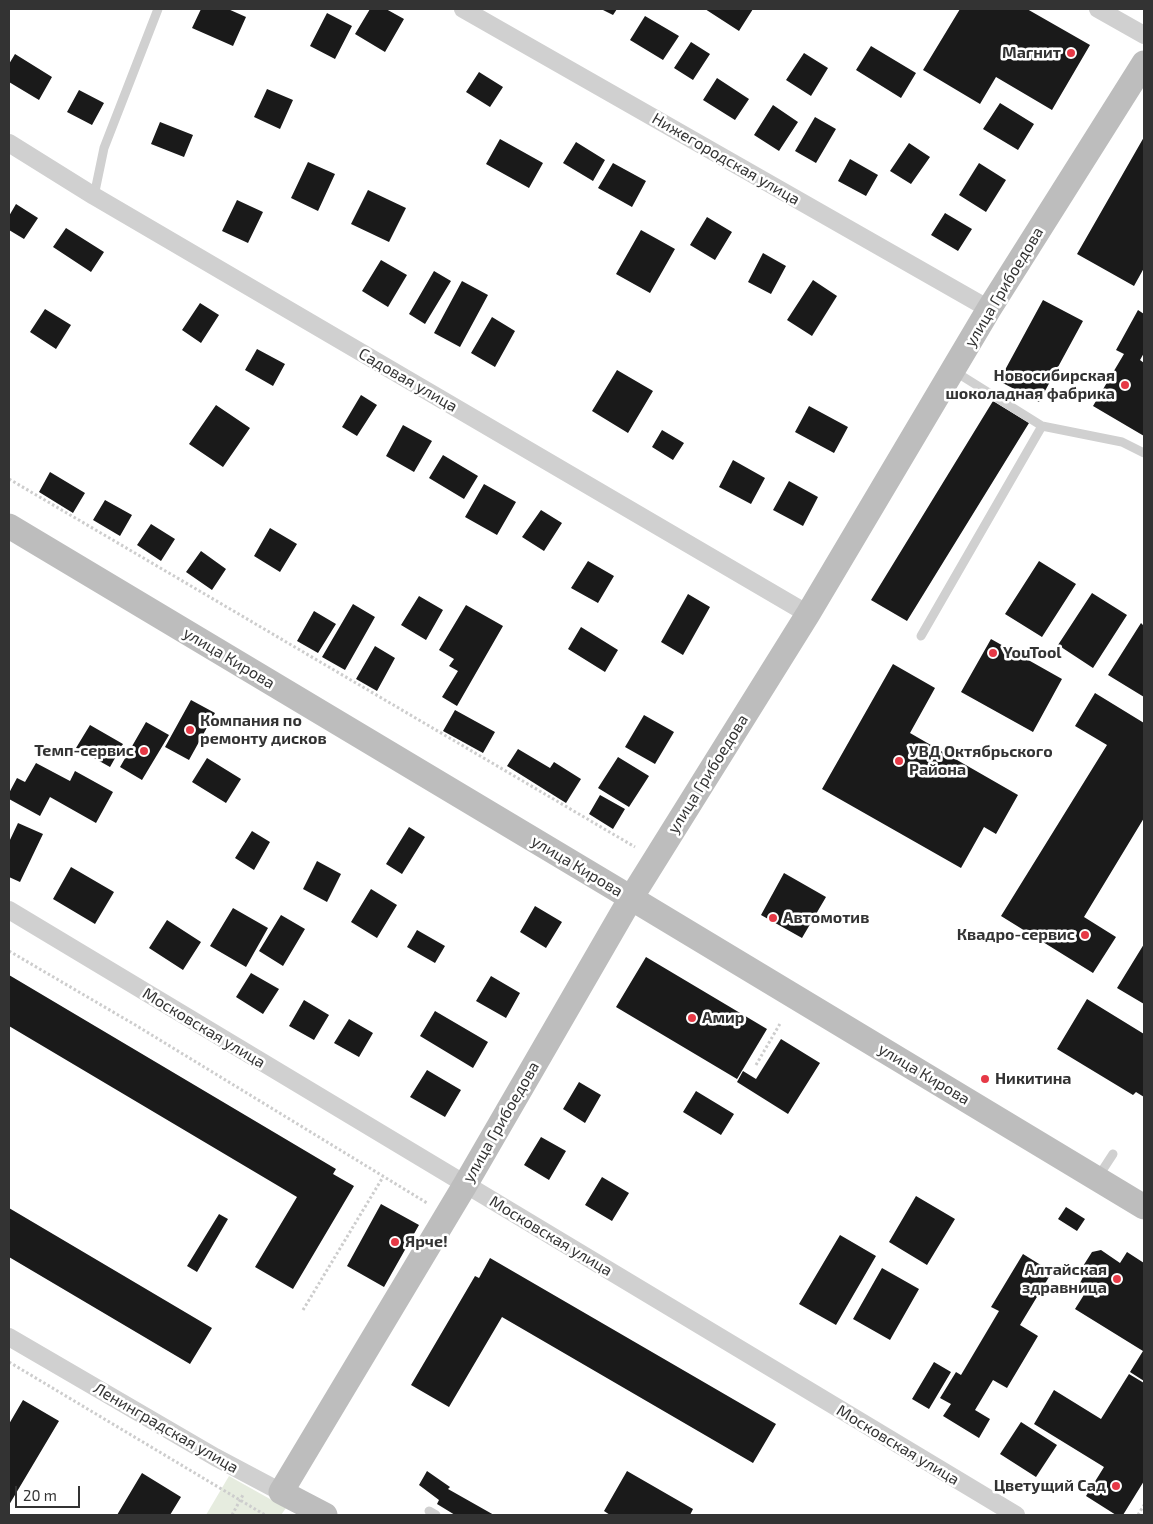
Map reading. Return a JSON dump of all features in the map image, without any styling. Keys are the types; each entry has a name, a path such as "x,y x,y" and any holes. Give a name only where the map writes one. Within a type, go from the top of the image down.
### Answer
{"street":[{"name":"Нижегородская улица","path":"463,9 989,309"},
{"path":"1098,9 1144,35"},
{"name":"улица Грибоедова","path":"281,1492 446,1216 631,898 808,614 989,309 1144,63"},
{"name":"Садовая улица","path":"9,143 94,196 808,614"},
{"name":"улица Кирова","path":"9,526 1144,1207"},
{"name":"Московская улица","path":"9,910 1016,1515"},
{"name":"Ленинградская улица","path":"9,1337 215,1457 325,1515"}],"lane":[{"path":"94,196 104,148 158,9"},
{"path":"954,370 1042,426 1122,442 1144,452"},
{"path":"921,636 1042,426"},
{"path":"1097,1178 1113,1154"}],"path":[{"path":"9,479 655,859"},
{"path":"9,950 145,1031 446,1216"},
{"path":"756,1065 781,1022"},
{"path":"303,1310 383,1177"},
{"path":"9,1362 266,1515"},
{"path":"232,1515 254,1478"},
{"path":"1138,1515 1144,1505"}],"shaded area":[{"path":"229,1476 286,1508 281,1515 206,1515"}],"building":[{"path":"201,9 228,9 246,17 233,46 192,28"},
{"path":"370,9 386,9 404,19 385,52 355,34"},
{"path":"601,9 617,9 613,15"},
{"path":"705,9 753,9 739,31"},
{"path":"960,9 1027,9 1090,45 1052,110 996,77 980,104 923,70"},
{"path":"327,13 352,26 335,59 310,46"},
{"path":"645,16 679,36 663,60 630,40"},
{"path":"691,42 710,54 693,80 674,68"},
{"path":"871,46 916,73 901,98 856,70"},
{"path":"804,53 828,68 811,96 786,80"},
{"path":"15,54 52,77 39,100 9,82 9,64"},
{"path":"479,72 503,87 490,107 466,92"},
{"path":"717,78 749,99 735,120 703,100"},
{"path":"267,89 293,100 280,129 254,117"},
{"path":"79,90 104,103 92,125 67,112"},
{"path":"1000,103 1034,124 1018,150 983,129"},
{"path":"773,105 798,122 779,151 754,135"},
{"path":"815,117 836,129 816,163 795,151"},
{"path":"160,122 193,135 184,157 151,144"},
{"path":"1144,137 1144,268 1134,286 1077,254"},
{"path":"500,139 543,163 529,188 486,164"},
{"path":"576,142 605,160 593,181 563,163"},
{"path":"909,143 930,157 911,184 890,171"},
{"path":"850,159 878,175 866,196 838,181"},
{"path":"308,162 335,174 318,211 291,198"},
{"path":"613,163 646,181 632,207 598,188"},
{"path":"979,163 1006,180 986,212 959,195"},
{"path":"368,190 406,208 389,242 351,224"},
{"path":"237,200 263,212 248,243 222,231"},
{"path":"16,204 38,218 24,239 9,230 9,216"},
{"path":"945,213 972,229 958,251 931,235"},
{"path":"707,217 732,232 715,260 690,245"},
{"path":"66,228 104,252 91,272 53,247"},
{"path":"641,230 675,249 650,293 616,274"},
{"path":"763,253 786,266 771,294 748,282"},
{"path":"381,260 407,275 388,307 362,291"},
{"path":"434,271 451,281 425,324 409,314"},
{"path":"813,280 837,296 812,336 787,320"},
{"path":"462,281 488,295 460,347 434,333"},
{"path":"1043,300 1083,321 1039,402 999,381"},
{"path":"200,303 219,315 201,343 182,330"},
{"path":"45,309 71,325 56,349 30,332"},
{"name":"Новосибирская шоколадная фабрика","path":"1138,310 1144,314 1144,353 1140,360 1144,363 1144,436 1093,406 1124,354 1116,350"},
{"path":"492,317 515,331 495,367 471,353"},
{"path":"257,349 285,364 273,386 245,370"},
{"path":"617,370 653,391 628,433 592,411"},
{"path":"361,395 377,405 357,436 342,427"},
{"path":"993,401 1029,423 907,621 871,600"},
{"path":"216,405 250,428 223,467 189,444"},
{"path":"809,406 848,427 834,453 795,432"},
{"path":"403,425 432,441 414,472 386,456"},
{"path":"662,430 684,443 673,460 652,447"},
{"path":"443,455 478,476 464,499 429,478"},
{"path":"733,460 765,478 751,504 719,487"},
{"path":"50,472 85,493 73,513 39,492"},
{"path":"789,481 818,497 803,526 773,510"},
{"path":"484,484 516,502 497,535 465,517"},
{"path":"105,500 132,515 120,536 93,520"},
{"path":"541,510 562,523 544,551 522,537"},
{"path":"151,524 175,539 161,561 137,545"},
{"path":"270,528 297,544 280,572 254,556"},
{"path":"201,551 226,569 212,590 186,572"},
{"path":"588,561 614,576 598,603 571,588"},
{"path":"1039,561 1076,584 1042,637 1005,614"},
{"path":"1092,593 1127,615 1093,668 1058,645"},
{"path":"688,594 710,607 683,655 661,642"},
{"path":"419,596 443,610 426,640 401,625"},
{"path":"353,604 375,617 345,670 322,657"},
{"path":"466,605 503,626 457,706 442,697 458,671 449,666 454,659 439,650"},
{"path":"314,611 336,624 318,653 297,641"},
{"path":"1141,623 1144,626 1144,697 1108,675"},
{"path":"581,627 618,650 605,672 568,649"},
{"path":"991,639 1062,679 1033,732 961,692"},
{"path":"375,646 395,658 377,691 356,679"},
{"name":"УВД Октябрьского Района","path":"893,664 935,688 910,733 1018,795 996,834 984,827 961,868 822,789"},
{"path":"1095,693 1144,723 1144,818 1084,917 1116,937 1093,973 1001,916 1107,745 1075,726"},
{"name":"Компания по ремонту дисков","path":"191,700 215,713 189,760 165,747"},
{"path":"455,710 495,732 483,753 443,731"},
{"path":"644,715 674,732 655,764 625,747"},
{"name":"Темп-сервис","path":"146,722 169,735 142,780 120,767"},
{"path":"90,725 123,744 110,767 76,748"},
{"path":"518,749 550,768 554,762 581,779 566,803 507,766"},
{"path":"618,757 649,776 629,807 598,788"},
{"path":"207,758 241,779 226,803 192,782"},
{"path":"36,763 70,781 75,771 113,792 96,823 50,797 40,816 9,799 9,793 17,778 25,782"},
{"path":"600,795 625,809 613,829 589,814"},
{"path":"18,823 43,834 20,882 9,877 9,842"},
{"path":"409,827 425,837 402,874 386,864"},
{"path":"252,831 270,842 254,870 235,858"},
{"path":"317,861 341,874 327,902 303,889"},
{"path":"71,867 114,892 95,924 53,899"},
{"path":"784,873 826,897 802,938 761,915"},
{"path":"371,889 397,905 377,938 351,922"},
{"path":"535,906 562,922 546,948 520,932"},
{"path":"233,908 268,928 246,967 210,946"},
{"path":"281,915 305,929 283,966 259,951"},
{"path":"167,920 201,942 183,970 149,948"},
{"path":"417,930 445,946 435,963 407,947"},
{"path":"1144,944 1144,1004 1117,988"},
{"name":"Амир","path":"646,957 767,1029 737,1079 616,1007"},
{"path":"251,973 279,989 263,1014 236,997"},
{"path":"9,975 336,1169 333,1174 354,1186 293,1289 255,1267 297,1197 9,1026"},
{"path":"491,976 520,993 506,1018 476,1001"},
{"path":"1087,999 1144,1034 1144,1097 1136,1092 1133,1095 1057,1049"},
{"path":"304,1000 329,1015 314,1040 289,1026"},
{"path":"435,1011 488,1042 473,1068 420,1036"},
{"path":"349,1019 373,1033 359,1057 334,1043"},
{"path":"781,1039 820,1063 788,1114 737,1082 743,1071 756,1079"},
{"path":"427,1070 461,1090 445,1117 410,1097"},
{"path":"579,1082 601,1095 585,1123 563,1109"},
{"path":"696,1091 734,1114 721,1135 683,1112"},
{"path":"541,1137 566,1151 549,1180 524,1165"},
{"path":"602,1177 629,1193 612,1221 585,1205"},
{"path":"916,1196 955,1219 927,1265 889,1242"},
{"path":"381,1204 419,1225 384,1287 347,1266"},
{"path":"1066,1207 1085,1219 1077,1231 1058,1219"},
{"path":"9,1208 212,1328 190,1364 9,1257"},
{"path":"219,1214 228,1219 197,1272 187,1266"},
{"path":"840,1235 876,1256 836,1325 799,1304"},
{"path":"1101,1250 1120,1263 1127,1252 1144,1263 1144,1381 1130,1372 1143,1351 1075,1309 1087,1290 1079,1285 1083,1277 1078,1274 1092,1252"},
{"path":"1023,1254 1052,1272 1020,1325 1038,1336 1007,1388 993,1380 975,1410 990,1419 979,1438 943,1416 951,1404 940,1398 956,1372 961,1375 999,1311 991,1307"},
{"path":"490,1258 776,1424 753,1463 502,1317 449,1407 411,1385 475,1276 479,1278"},
{"path":"882,1268 919,1289 890,1340 853,1319"},
{"path":"934,1362 951,1372 929,1409 912,1399"},
{"path":"1129,1374 1144,1383 1144,1481 1123,1515 1116,1515 1086,1496 1104,1467 1034,1424 1054,1390 1101,1419"},
{"path":"23,1400 59,1421 9,1505 9,1424"},
{"path":"1021,1422 1057,1445 1036,1477 1000,1454"},
{"path":"427,1471 450,1487 448,1489 494,1515 455,1515 437,1504 439,1500 419,1485"},
{"path":"627,1471 693,1509 690,1515 610,1515 604,1511"},
{"path":"142,1473 181,1497 170,1515 117,1515"}],"place":[{"name":"Магнит","path":"1071,53"},
{"name":"Новосибирская шоколадная фабрика","path":"1125,385"},
{"name":"YouTool","path":"993,653"},
{"name":"Компания по ремонту дисков","path":"190,730"},
{"name":"Темп-сервис","path":"144,751"},
{"name":"УВД Октябрьского Района","path":"899,761"},
{"name":"Автомотив","path":"773,918"},
{"name":"Квадро-сервис","path":"1085,935"},
{"name":"Амир","path":"692,1018"},
{"name":"Никитина","path":"985,1079"},
{"name":"Ярче!","path":"395,1242"},
{"name":"Алтайская здравница","path":"1117,1279"},
{"name":"Цветущий Сад","path":"1116,1486"}]}
